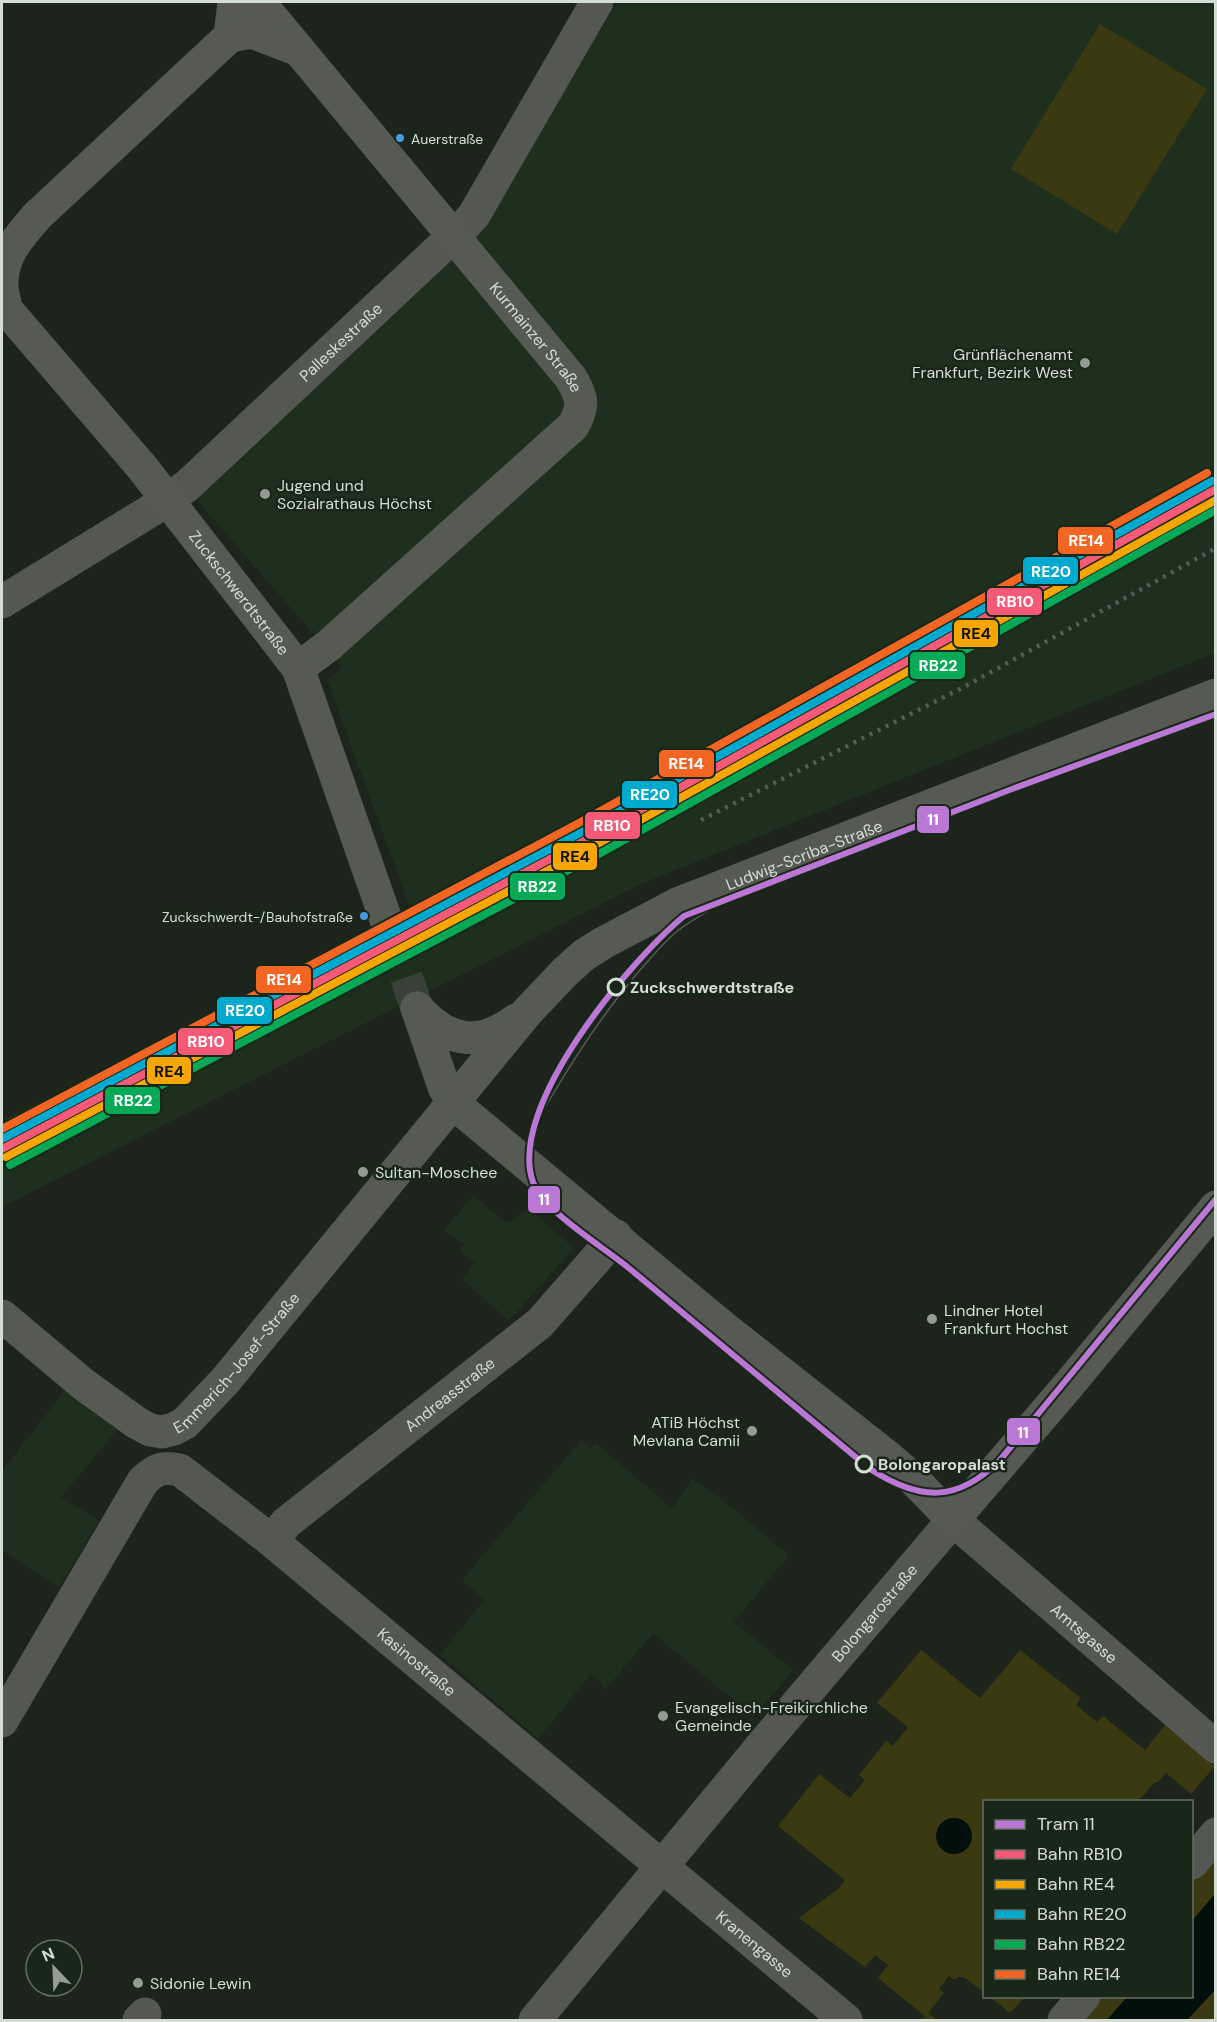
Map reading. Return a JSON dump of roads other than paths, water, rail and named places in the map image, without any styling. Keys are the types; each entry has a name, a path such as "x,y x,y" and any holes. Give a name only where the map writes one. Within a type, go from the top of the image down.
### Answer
{"main road":[{"path":"230,36 234,2"},
{"name":"Kurmainzer Straße","path":"260,2 571,378 582,402 580,413 573,426 328,646 298,668"},
{"path":"4,308 2,282 8,246 37,216 230,36 252,32 299,50"},
{"name":"Zuckschwerdtstraße","path":"4,308 168,500 298,668 390,931"},
{"name":"Ludwig-Scriba-Straße","path":"453,1103 527,1012 565,972 584,955 603,943 677,904 1215,695"},
{"path":"527,1012 501,1030 478,1038 463,1039 440,1030 430,1023 417,1008 441,1078 453,1103 723,1327 888,1457 953,1520"},
{"name":"Emmerich-Josef-Straße","path":"162,1432 185,1423 225,1381 453,1103"},
{"name":"Bolongarostraße","path":"953,1520 1062,1393 1215,1207"},
{"path":"2,1316 83,1384 136,1423 150,1430 162,1432"}],"street":[{"name":"Palleskestraße","path":"2,602 168,500 188,485 474,215 597,2"},
{"name":"Andreasstraße","path":"272,1541 286,1523 540,1323 616,1236"},
{"name":"Emmerich-Josef-Straße","path":"162,1432 166,1467"},
{"name":"Kasinostraße","path":"166,1467 180,1470 272,1541 661,1867"},
{"path":"2,1722 143,1481 154,1471 166,1467"},
{"name":"Amtsgasse","path":"953,1520 1215,1747"},
{"name":"Bolongarostraße","path":"535,2020 861,1627 953,1520"},
{"path":"1193,1861 1215,1834"},
{"name":"Kranengasse","path":"661,1867 846,2020"},
{"path":"1064,2020 1082,1998"}],"tunnel":[{"path":"390,931 417,1008"}],"tram line":[{"name":"11","path":"1216,714 1012,789 684,916 634,966 578,1037 555,1076 538,1115 530,1151 533,1182 540,1194 562,1217 630,1269 870,1469 888,1480 922,1492 938,1493 969,1484 1000,1460 1216,1199"},
{"path":"532,1130 596,1027 661,946 696,918 767,883"}],"railway":[{"path":"701,820 962,688 1216,548"}],"rail line":[{"name":"RE14","path":"2,1129 579,823 1207,473"},
{"name":"RE20","path":"2,1139 584,831 1212,481"},
{"name":"RB10","path":"2,1149 588,839 1216,489"},
{"name":"RE4","path":"6,1157 592,847 1216,500"},
{"name":"RB22","path":"10,1165 597,855 1216,510"}],"place":[{"name":"Auerstraße","path":"400,138"},
{"name":"Grünflächenamt Frankfurt, Bezirk West","path":"1085,363"},
{"name":"Jugend und Sozialrathaus Höchst","path":"265,494"},
{"name":"Zuckschwerdt-/Bauhofstraße","path":"364,916"},
{"name":"Zuckschwerdtstraße","path":"616,987"},
{"name":"Sultan-Moschee","path":"363,1172"},
{"name":"Lindner Hotel Frankfurt Hochst","path":"932,1319"},
{"name":"ATiB Höchst Mevlana Camii","path":"752,1431"},
{"name":"Bolongaropalast","path":"864,1464"},
{"name":"Evangelisch-Freikirchliche Gemeinde","path":"663,1716"},
{"name":"Sidonie Lewin","path":"138,1983"}]}
